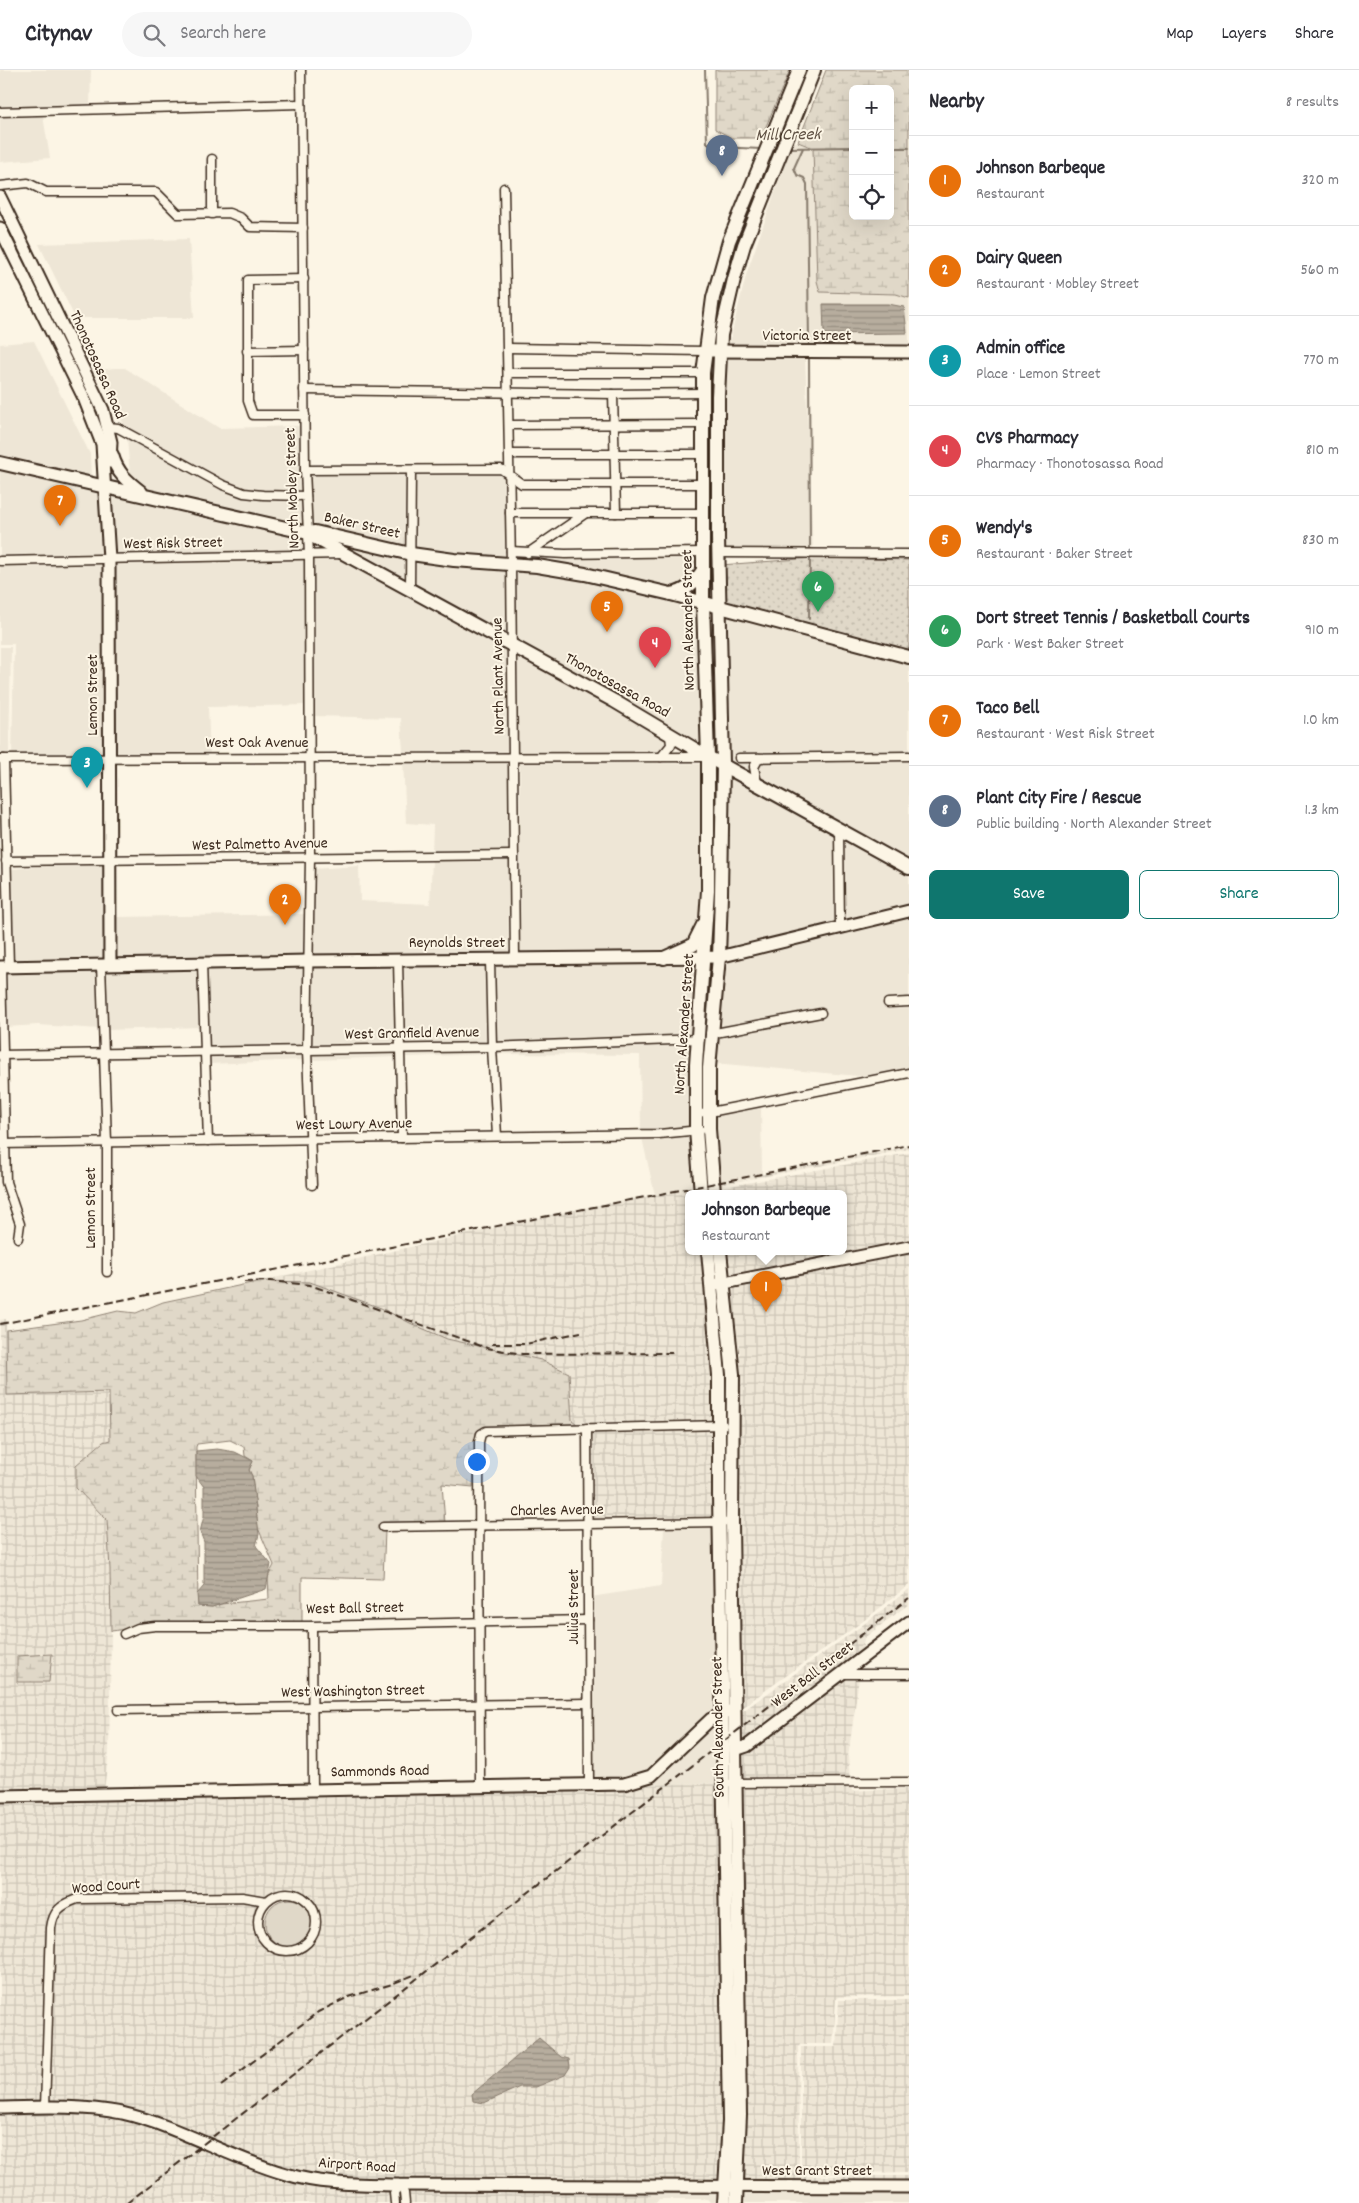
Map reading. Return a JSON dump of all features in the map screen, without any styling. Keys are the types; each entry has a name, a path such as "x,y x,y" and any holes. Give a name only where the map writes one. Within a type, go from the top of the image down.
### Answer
{"main road":[{"name":"North Alexander Street","path":"701,1190 703,1130 698,1040 707,913 708,757 703,603 703,373 713,298 729,241 799,70"},
{"name":"North Alexander Street","path":"702,1113 719,957 723,764 718,553 718,396 720,352 724,318 734,279 767,188 814,70"},
{"path":"754,183 767,188"},
{"path":"112,455 115,466 124,479 145,495"},
{"name":"Baker Street","path":"0,463 308,533 315,532 411,554 511,557 671,594 909,657"},
{"name":"Thonotosassa Road","path":"308,533 312,537 614,701 708,757 909,868"},
{"path":"671,594 678,593 692,584 704,570"},
{"path":"664,958 693,945 701,932 707,913"},
{"name":"North Alexander Street","path":"703,1130 714,1188"},
{"name":"South Alexander Street","path":"709,1255 718,1285 732,1374 732,1425 726,1522"},
{"name":"South Alexander Street","path":"720,1255 718,1285 719,1425 726,1522 733,1978 734,2083 729,2122 731,2186 736,2203"},
{"name":"South Alexander Street","path":"728,1711 735,1750 729,1782"},
{"name":"South Alexander Street","path":"724,2203 731,2186"}],"street":[{"name":"North Mobley Street","path":"301,70 305,470 308,533 310,858 307,1050"},
{"path":"0,112 301,104"},
{"path":"212,159 212,214"},
{"path":"0,186 28,183 46,192 156,192 175,213 235,214 250,227 303,228"},
{"name":"North Plant Avenue","path":"504,188 510,454 515,959"},
{"name":"Thonotosassa Road","path":"0,197 84,368 109,427 112,455 106,486"},
{"name":"Thonotosassa Road","path":"0,228 89,409 102,444 106,486"},
{"path":"304,279 248,280 248,401 253,416 305,415"},
{"path":"508,348 705,352"},
{"path":"248,351 304,350"},
{"name":"Victoria Street","path":"705,352 909,352"},
{"path":"508,373 703,373"},
{"path":"304,390 613,394 702,393"},
{"path":"613,394 616,513"},
{"path":"89,409 109,427 118,428 223,485 244,493 306,496"},
{"path":"509,425 702,424"},
{"path":"102,444 109,427"},
{"path":"510,454 703,454"},
{"path":"305,470 501,469 522,484 703,484"},
{"path":"410,590 411,470"},
{"name":"Lemon Street","path":"106,486 109,558 110,861 105,964 104,1053 107,1143 107,1272"},
{"path":"510,513 702,513"},
{"path":"528,553 586,513"},
{"path":"511,557 528,553 704,552"},
{"path":"718,553 909,554"},
{"name":"West Risk Street","path":"0,561 346,554"},
{"path":"661,757 671,745 670,735"},
{"name":"West Oak Avenue","path":"2,759 513,756 708,757"},
{"path":"739,758 909,756"},
{"path":"757,783 754,768 759,758"},
{"path":"2,759 6,861 2,1055 3,1144 6,1182 20,1224 18,1238"},
{"path":"839,829 840,928"},
{"name":"West Palmetto Avenue","path":"6,861 514,855"},
{"name":"Reynolds Street","path":"3,967 202,962 705,958 719,957 909,911"},
{"path":"398,960 402,1138"},
{"path":"490,960 497,1136"},
{"path":"202,962 208,1141"},
{"path":"888,1003 909,1002"},
{"name":"West Granfield Avenue","path":"2,1055 492,1047 698,1040 711,1034 821,1013"},
{"path":"307,1050 312,1185"},
{"path":"702,1113 909,1073"},
{"name":"West Lowry Avenue","path":"3,1144 659,1134 703,1130"},
{"path":"718,1285 909,1247"},
{"path":"480,1787 479,1442 481,1434 486,1431 732,1425"},
{"name":"Julius Street","path":"586,1428 589,1785"},
{"name":"Charles Avenue","path":"383,1527 726,1522"},
{"name":"West Ball Street","path":"124,1634 138,1628 155,1626 312,1626 588,1620"},
{"name":"West Ball Street","path":"735,1750 747,1746 909,1622"},
{"path":"312,1626 314,1706 313,1790"},
{"path":"843,1674 909,1674"},
{"name":"West Washington Street","path":"118,1710 588,1702"},
{"name":"Sammonds Road","path":"0,1796 624,1784 651,1776 711,1719 728,1711"},
{"path":"729,1782 909,1782"},
{"name":"Wood Court","path":"45,2107 50,1928 52,1918 57,1910 65,1903 77,1899 242,1897 266,1901 283,1893 292,1893 309,1902 314,1910 316,1930 312,1939 305,1946 286,1952 276,1950 268,1945 261,1938 258,1928 260,1909 266,1901"},
{"name":"Airport Road","path":"0,2108 90,2108 121,2113 154,2122 206,2142 242,2160 287,2175 318,2181 399,2185 731,2186"},
{"path":"395,2203 394,2193 399,2185 404,2193 405,2203"},
{"name":"West Grant Street","path":"731,2186 909,2187"}],"shaded area":[{"path":"0,70 91,70 90,106 0,108"},
{"path":"60,114 43,116 50,158 0,162 0,116"},
{"path":"793,141 813,148 817,281 819,292 896,294 909,298 909,348 728,348 747,272","holes":["823,304 907,333 824,334"]},
{"path":"189,239 194,318 75,318 39,244"},
{"path":"823,304 888,304 904,307 907,333 824,334"},
{"path":"34,341 90,454 91,479 0,459 0,344"},
{"path":"725,356 844,356 805,359 813,550 720,549 722,396"},
{"path":"125,368 219,428 301,426 302,492 245,489 224,481 125,427 100,370"},
{"path":"127,437 221,488 243,496 263,499 303,500 304,528 146,491 130,477"},
{"path":"0,467 91,487 91,492 103,493 105,555 0,557"},
{"path":"500,473 506,479 508,560 414,550 414,474"},
{"path":"309,474 407,474 407,549 311,528"},
{"path":"110,494 304,536 305,551 112,555"},
{"path":"320,537 407,557 407,584"},
{"path":"309,555 309,705 208,707 210,757 12,759 14,644 0,644 0,561"},
{"path":"700,556 700,569 677,589 520,561"},
{"path":"345,558 508,649 510,752 403,752 401,718 312,716 312,559"},
{"path":"414,558 508,568 508,640 413,587"},
{"path":"515,568 560,573 700,606 704,750 515,644"},
{"path":"707,608 716,611 719,758 712,754"},
{"path":"723,613 909,661 909,752 735,754 735,762 753,762 751,775 726,761"},
{"path":"0,647 11,647 9,755 0,755"},
{"path":"515,653 667,737 668,744 660,753 517,752"},
{"path":"403,760 510,760 511,851 432,853 433,825 406,823"},
{"path":"909,760 909,864 760,780 758,768 761,762"},
{"path":"520,761 701,764 702,878 696,931 690,941 679,948 661,952 520,952"},
{"path":"711,763 719,766 715,953 710,954"},
{"path":"726,770 836,831 836,925 722,953"},
{"path":"843,835 909,872 909,907 843,923"},
{"path":"510,859 508,956 310,957 313,869 359,866 360,901 430,904 432,860"},
{"path":"98,862 98,865 107,865 106,960 11,963 10,869"},
{"path":"305,914 303,957 113,960 115,917"},
{"path":"909,915 909,998 885,1000 885,1007 909,1006 909,1069 869,1077 713,1063 722,961"},
{"path":"708,961 715,961 705,1109 699,1110"},
{"path":"701,962 693,1127 641,1131 640,1055 496,1054 494,964"},
{"path":"395,964 397,1057 311,1060 310,965"},
{"path":"401,964 487,964 489,1054 404,1057"},
{"path":"303,965 304,1060 209,1064 206,966"},
{"path":"199,967 201,1027 107,1030 105,968"},
{"path":"98,968 100,1029 38,1025 6,1027 4,971"},
{"path":"761,1106 762,1175 717,1183 712,1115"},
{"path":"693,1135 697,1187 655,1195 642,1138"},
{"path":"909,1146 909,1149 719,1185 717,1183"},
{"path":"909,1153 909,1585 862,1622 741,1708 740,1356 727,1255 847,1255 847,1190 720,1190 720,1188"},
{"path":"697,1187 698,1190 685,1190 685,1255 705,1255 710,1297 716,1421 577,1424 572,1420 570,1406 541,1360 447,1339 381,1308 310,1282 261,1281 564,1212"},
{"path":"6,1319 7,1395 109,1391 110,1440 102,1442 76,1465 76,1488 107,1520 111,1631 109,1751 104,1790 0,1792 0,1320"},
{"path":"716,1429 716,1519 591,1520 590,1432"},
{"path":"217,1449 235,1452 253,1461 249,1470 252,1476 259,1534 256,1546 271,1564 266,1589 212,1607 198,1606 197,1594 204,1586 204,1542 200,1532 204,1516 204,1487 196,1476 196,1451"},
{"path":"664,1527 716,1527 718,1711 661,1764 638,1778 593,1781 591,1597 661,1586"},
{"path":"909,1589 909,1604 864,1638 862,1654 755,1736 738,1745 739,1711 743,1711 864,1624"},
{"path":"844,1678 859,1678 848,1757 850,1779 739,1779 738,1753"},
{"path":"719,1719 719,1783 640,1785"},
{"path":"719,1783 725,2121 721,2182 354,2180 288,2171 154,2118 49,2103 54,1929 55,1920 59,1912 78,1903 242,1901 260,1904 254,1919 258,1939 266,1949 276,1954 287,1956 298,1954 307,1949 315,1940 319,1930 320,1919 317,1908 303,1893 293,1889 282,1889 266,1897 242,1893 77,1895 63,1900 54,1907 49,1916 47,1928 42,2103 0,2104 0,1800","holes":["550,2049 561,2057 569,2059 565,2075 536,2087 520,2087"]},
{"path":"739,1786 851,1786 852,1791 909,1788 909,1996 838,1997 836,2000 833,2044 801,2044 798,2047 799,2176 909,2176 909,2183 740,2182"},
{"path":"839,2000 909,2000 909,2172 801,2174 801,2047 836,2047"},
{"path":"539,2038 561,2057 569,2059 570,2067 565,2075 536,2087 520,2087 484,2103 473,2101 472,2094"},
{"path":"0,2112 83,2112 120,2117 152,2125 241,2163 392,2189 391,2203 0,2203"},
{"path":"406,2189 651,2190 651,2203 409,2203"},
{"path":"651,2190 721,2190 720,2203 712,2203 707,2199 659,2199 656,2203 651,2203"},
{"path":"740,2190 909,2191 909,2203 740,2203"}],"green space":[{"path":"715,70 790,70 761,138 732,138 715,129"},
{"path":"826,70 909,70 909,298 896,294 820,292 817,281 813,148 798,142"},
{"path":"813,558 909,560 909,653 723,605 721,565"},
{"path":"261,1281 310,1282 381,1308 447,1339 541,1360 569,1373 572,1420 577,1424 486,1427 476,1432 473,1487 442,1484 445,1523 380,1524 380,1531 385,1531 383,1579 302,1577 302,1622 155,1622 111,1631 107,1520 76,1488 76,1465 103,1442 110,1440 109,1392 7,1395 6,1330 81,1320 118,1311 136,1313 163,1302","holes":["230,1440 244,1447 245,1456 253,1461 249,1470 252,1476 258,1528 274,1565 268,1577 269,1599 221,1604 212,1607 198,1606 196,1447 197,1444"]},
{"path":"52,1654 49,1682 17,1682 17,1656"},
{"path":"289,1899 298,1901 306,1906 311,1914 313,1923 311,1932 306,1940 298,1945 289,1947 280,1945 272,1940 267,1932 265,1923 267,1914 272,1906 280,1901"}],"waterway":[{"name":"Mill Creek","path":"705,70 707,143 719,147 761,149"},
{"name":"Mill Creek","path":"788,148 849,147"},
{"path":"803,148 794,168 797,175 804,178 807,184 809,344"},
{"name":"Mill Creek","path":"894,148 909,148"},
{"path":"809,358 810,548"},
{"path":"809,619 810,559"}],"railway":[{"path":"0,1324 909,1145"},
{"path":"244,1282 270,1281 310,1285 487,1348 522,1354 676,1353"},
{"path":"492,1344 526,1344 581,1332"},
{"path":"127,2203 909,1598"},
{"path":"221,2086 318,2012 349,1997 414,1975"}],"place":[{"name":"Plant City Fire / Rescue","path":"722,176"},
{"name":"Taco Bell","path":"60,526"},
{"name":"Dort Street Tennis / Basketball Courts","path":"818,612"},
{"name":"Wendy's","path":"607,632"},
{"name":"CVS Pharmacy","path":"655,668"},
{"name":"Admin office","path":"87,788"},
{"name":"Dairy Queen","path":"285,925"},
{"name":"Johnson Barbeque","path":"766,1312"}]}
